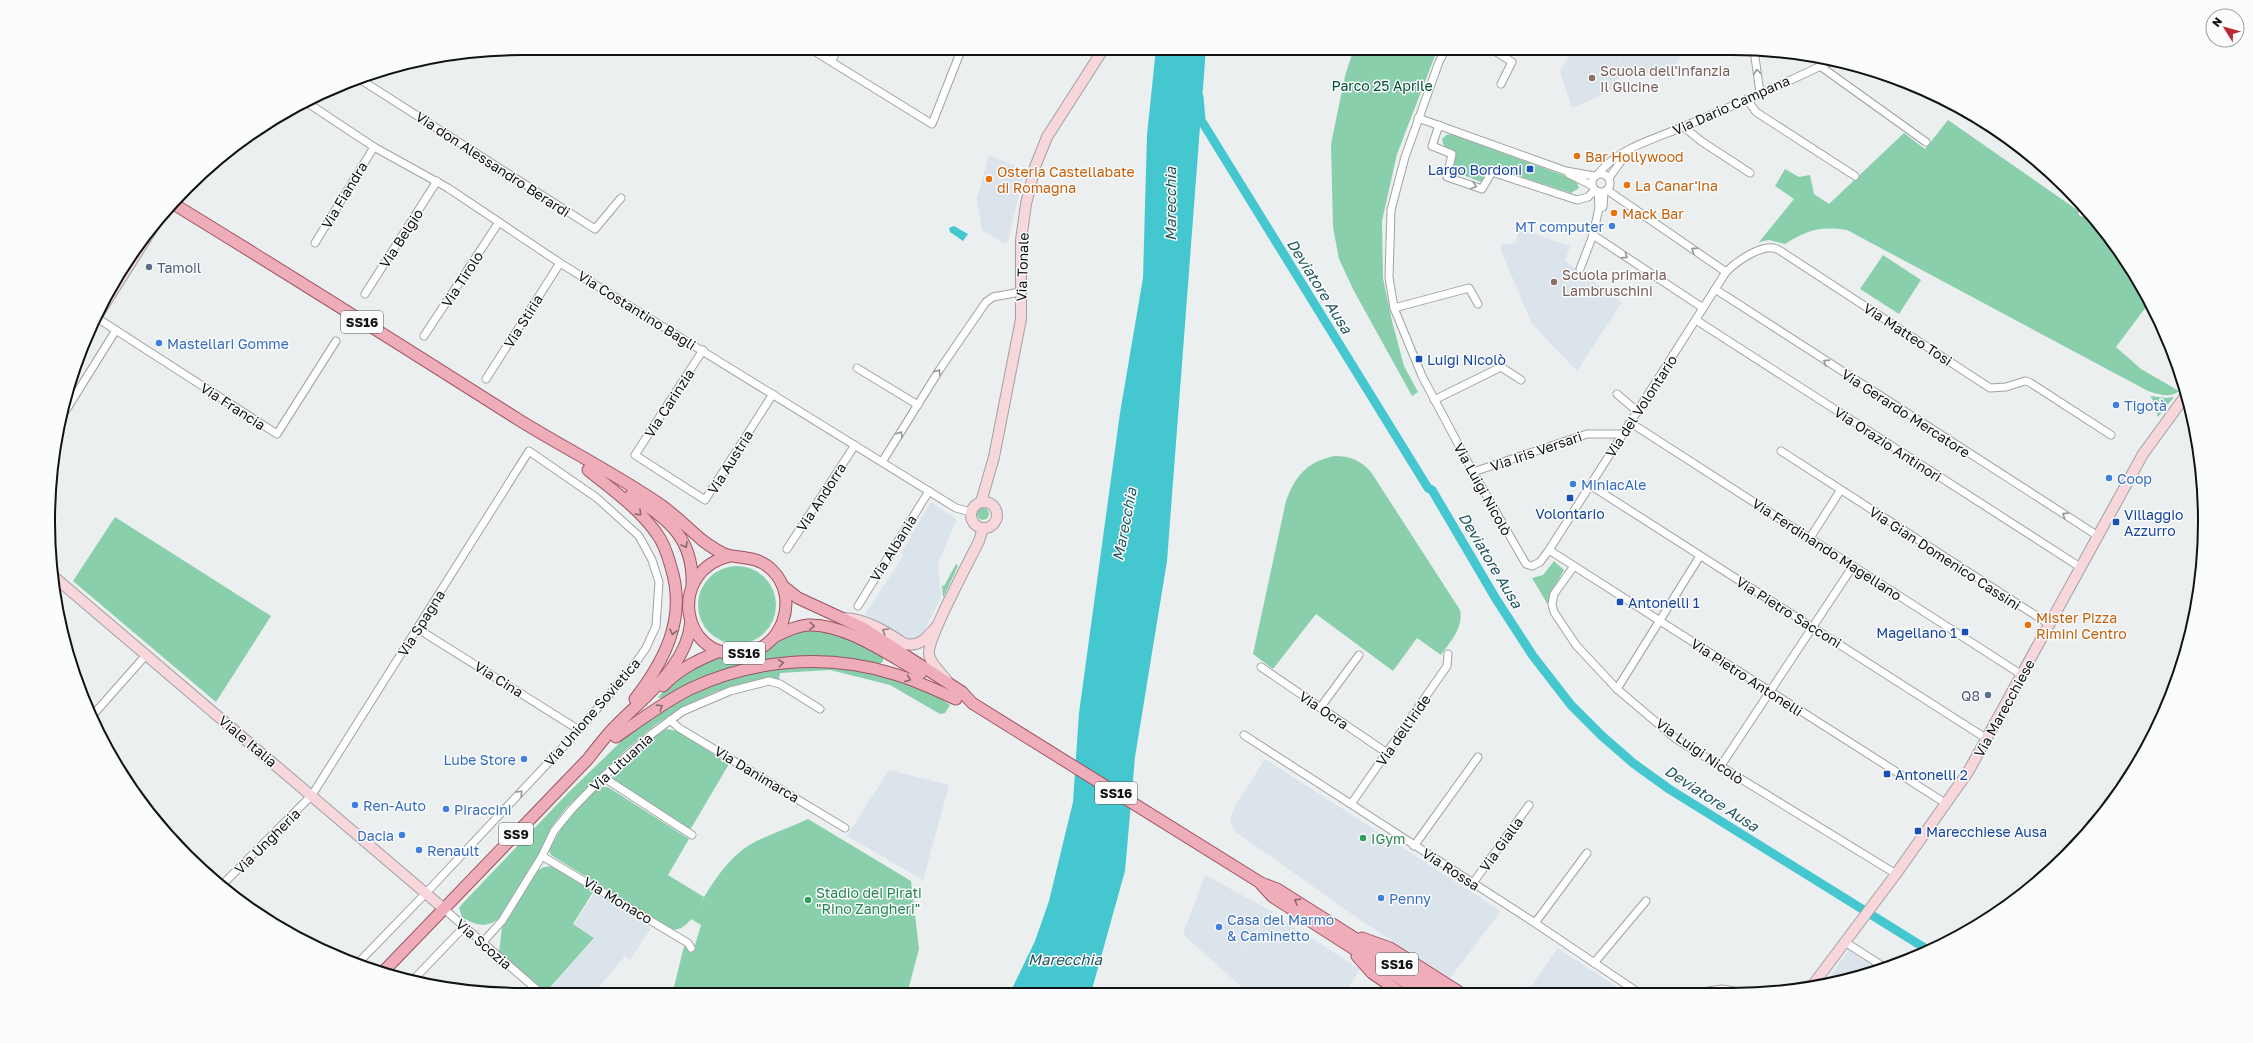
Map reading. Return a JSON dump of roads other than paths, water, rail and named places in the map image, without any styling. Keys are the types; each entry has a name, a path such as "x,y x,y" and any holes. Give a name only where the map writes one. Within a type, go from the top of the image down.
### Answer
{"main road":[{"name":"SS16","path":"178,207 545,436 660,504 703,540 730,556"},
{"name":"SS16","path":"545,436 588,470 616,485 656,512 676,531 688,551 692,567 692,587 689,597 691,621 702,639 720,651 731,654 752,652 760,648 775,636 792,628 808,625 841,631 925,675 956,699 972,703"},
{"path":"588,470 634,509 658,534 675,577 678,601 674,630 660,662 613,735"},
{"name":"SS16","path":"692,587 705,568 717,560 730,556 748,557 764,563 772,570 783,586 798,598 863,628 962,692 972,703 1260,883 1277,889 1416,988"},
{"name":"SS16","path":"775,636 785,616 786,603 783,586"},
{"name":"SS9","path":"613,735 674,664 685,647 691,621"},
{"name":"SS9","path":"387,968 588,759 667,682 684,667 698,659 720,651"},
{"path":"613,735 688,690 708,681 743,670 785,662 814,661 863,666 894,674 956,699"},
{"name":"SS16","path":"1350,940 1433,988"},
{"path":"1350,940 1370,940 1390,948 1453,988"},
{"path":"1350,940 1372,973 1394,988"}],"street":[{"path":"821,55 932,124 959,55"},
{"path":"832,61 834,55"},
{"name":"Via Tonale","path":"981,502 994,457 1021,319 1021,240 1026,204 1035,167 1047,137 1100,55"},
{"name":"Via Luigi Nicolò","path":"1443,55 1418,118 1405,157 1390,222 1389,277 1394,308 1422,376 1434,400 1520,557 1526,564 1532,566 1540,562"},
{"path":"1501,55 1512,62 1501,84"},
{"path":"1755,56 1760,93"},
{"name":"Via Dario Campana","path":"1596,175 1615,156 1684,127 1824,64"},
{"path":"1820,66 1926,142"},
{"name":"Via don Alessandro Berardi","path":"365,83 595,229 621,198"},
{"path":"1747,99 1756,112 1855,176"},
{"name":"Via Costantino Bagli","path":"311,105 374,147 437,181 560,262 956,508 971,512"},
{"path":"1418,118 1566,171 1599,190 1726,272"},
{"path":"1439,125 1432,146 1452,154 1447,177 1482,189 1492,172 1577,200 1588,197 1610,185 1609,178 1605,174 1596,175 1566,171"},
{"path":"1684,127 1701,141 1750,173"},
{"name":"Via Fiandra","path":"315,243 374,147"},
{"path":"1609,178 1629,150"},
{"path":"1580,269 1593,235 1599,208 1599,190 1596,175"},
{"name":"Via Belgio","path":"365,294 437,181"},
{"name":"Via Tirolo","path":"424,336 499,222"},
{"path":"1593,235 1704,308"},
{"name":"Via Matteo Tosi","path":"1715,289 1726,272 1736,262 1757,251 1776,248 1990,388 2006,387 2025,381 2029,382 2111,435"},
{"name":"Via Stiria","path":"486,379 560,262"},
{"path":"1394,308 1469,288 1478,304"},
{"name":"Via del Volontario","path":"1540,562 1631,423 1715,289"},
{"name":"Via Gerardo Mercatore","path":"1715,289 2098,536"},
{"path":"882,462 940,369 986,302 993,298 1020,292"},
{"name":"Via Francia","path":"101,320 277,434 336,341"},
{"name":"Via Orazio Antinori","path":"1696,320 2080,567"},
{"path":"73,396 116,330"},
{"name":"Via Carinzia","path":"635,455 702,350"},
{"path":"1434,400 1501,367 1521,380"},
{"path":"857,368 918,405"},
{"name":"Via Austria","path":"635,455 705,500 773,394"},
{"path":"1617,394 1638,412"},
{"name":"Via Marecchiese","path":"1816,980 1884,891 1968,772 2080,567 2144,454 2182,400"},
{"name":"Via Marecchiese","path":"2170,415 2183,406"},
{"name":"Via Ferdinando Magellano","path":"1631,423 2022,675"},
{"name":"Via Iris Versari","path":"1473,472 1587,434 1623,434"},
{"name":"Via Andorra","path":"787,549 855,445"},
{"name":"Via Spagna","path":"312,795 529,451"},
{"name":"Via Unione Sovietica","path":"362,959 579,730 632,668 646,648 656,626 659,582 652,560 639,536 597,498 529,451"},
{"name":"Via Gian Domenico Cassini","path":"1781,451 1840,491 2049,624"},
{"name":"Via Pietro Sacconi","path":"1590,485 1700,556 1813,626 1987,739"},
{"name":"Via Albania","path":"858,606 929,491"},
{"path":"1810,538 1840,491"},
{"path":"948,683 929,656 939,623 979,541 983,528 994,523 997,516 992,505 981,502 974,506 971,512 974,523 983,528"},
{"name":"Via Pietro Antonelli","path":"1549,550 1661,620 1770,693 1945,803"},
{"path":"1617,688 1700,556"},
{"name":"Via Luigi Nicolò","path":"1574,566 1554,594 1552,604 1554,612 1576,645 1617,688 1676,739 1896,874"},
{"path":"1720,767 1853,566"},
{"name":"Viale Italia","path":"59,582 312,795 443,908"},
{"path":"841,618 856,618 873,625 905,644 911,645 923,642 939,623"},
{"name":"Via Cina","path":"418,629 579,730"},
{"name":"Via dell'Iride","path":"1351,804 1447,666 1448,654"},
{"path":"96,712 146,655"},
{"path":"1320,708 1359,655"},
{"name":"Via Ocra","path":"1261,667 1387,753"},
{"name":"Via Lituania","path":"482,943 502,921 542,856 554,831 572,809 603,777 670,720 683,711 730,690 769,681 780,684 820,709"},
{"name":"Via Danimarca","path":"670,720 679,728 845,828"},
{"name":"Via Rossa","path":"1244,735 1535,923 1632,988"},
{"path":"1414,846 1478,757"},
{"path":"603,777 692,835"},
{"name":"Via Ungheria","path":"225,882 312,795"},
{"name":"Via Gialla","path":"1473,883 1530,805"},
{"path":"1535,923 1587,853"},
{"name":"Via Monaco","path":"542,856 688,943 691,948"},
{"path":"1594,963 1646,901"},
{"name":"Via Scozia","path":"443,908 535,988"},
{"path":"417,976 464,927"},
{"path":"1845,942 1879,964"}],"water":[{"name":"Marecchia","path":"1155,55 1205,55 1167,561 1135,757 1125,871 1092,988 1012,988 1035,941 1049,901 1073,802 1079,713 1120,413 1143,278 1147,135"},
{"path":"954,226 968,234 963,241 950,232 949,228"}],"waterway":[{"name":"Deviatore Ausa","path":"1199,97 1201,120 1428,488 1432,490 1496,599 1533,656 1571,705 1602,736 1633,763 1669,789 1923,947"}],"place":[{"name":"Scuola dell'infanzia Il Glicine","path":"1592,78"},
{"name":"Bar Hollywood","path":"1577,156"},
{"name":"Largo Bordoni","path":"1530,169"},
{"name":"Osteria Castellabate di Romagna","path":"989,179"},
{"name":"La Canar'ina","path":"1627,185"},
{"name":"Mack Bar","path":"1614,213"},
{"name":"MT computer","path":"1612,226"},
{"name":"Tamoil","path":"149,267"},
{"name":"Scuola primaria Lambruschini","path":"1554,282"},
{"name":"Mastellari Gomme","path":"159,343"},
{"name":"Luigi Nicolò","path":"1419,359"},
{"name":"Tigotà","path":"2116,405"},
{"name":"Coop","path":"2109,478"},
{"name":"MiniacAle","path":"1573,484"},
{"name":"Volontario","path":"1570,498"},
{"name":"Villaggio Azzurro","path":"2116,522"},
{"name":"Antonelli 1","path":"1620,602"},
{"name":"Mister Pizza Rimini Centro","path":"2028,625"},
{"name":"Magellano 1","path":"1965,632"},
{"name":"Q8","path":"1988,695"},
{"name":"Lube Store","path":"524,759"},
{"name":"Antonelli 2","path":"1887,774"},
{"name":"Ren-Auto","path":"355,805"},
{"name":"Piraccini","path":"446,809"},
{"name":"Marecchiese Ausa","path":"1918,831"},
{"name":"Dacia","path":"402,835"},
{"name":"IGym","path":"1363,838"},
{"name":"Renault","path":"419,850"},
{"name":"Penny","path":"1381,898"},
{"name":"Stadio dei Pirati \"Rino Zangheri\"","path":"808,900"},
{"name":"Casa del Marmo & Caminetto","path":"1219,927"}],"park label":[{"name":"Parco 25 Aprile","path":"1382,85"}]}
